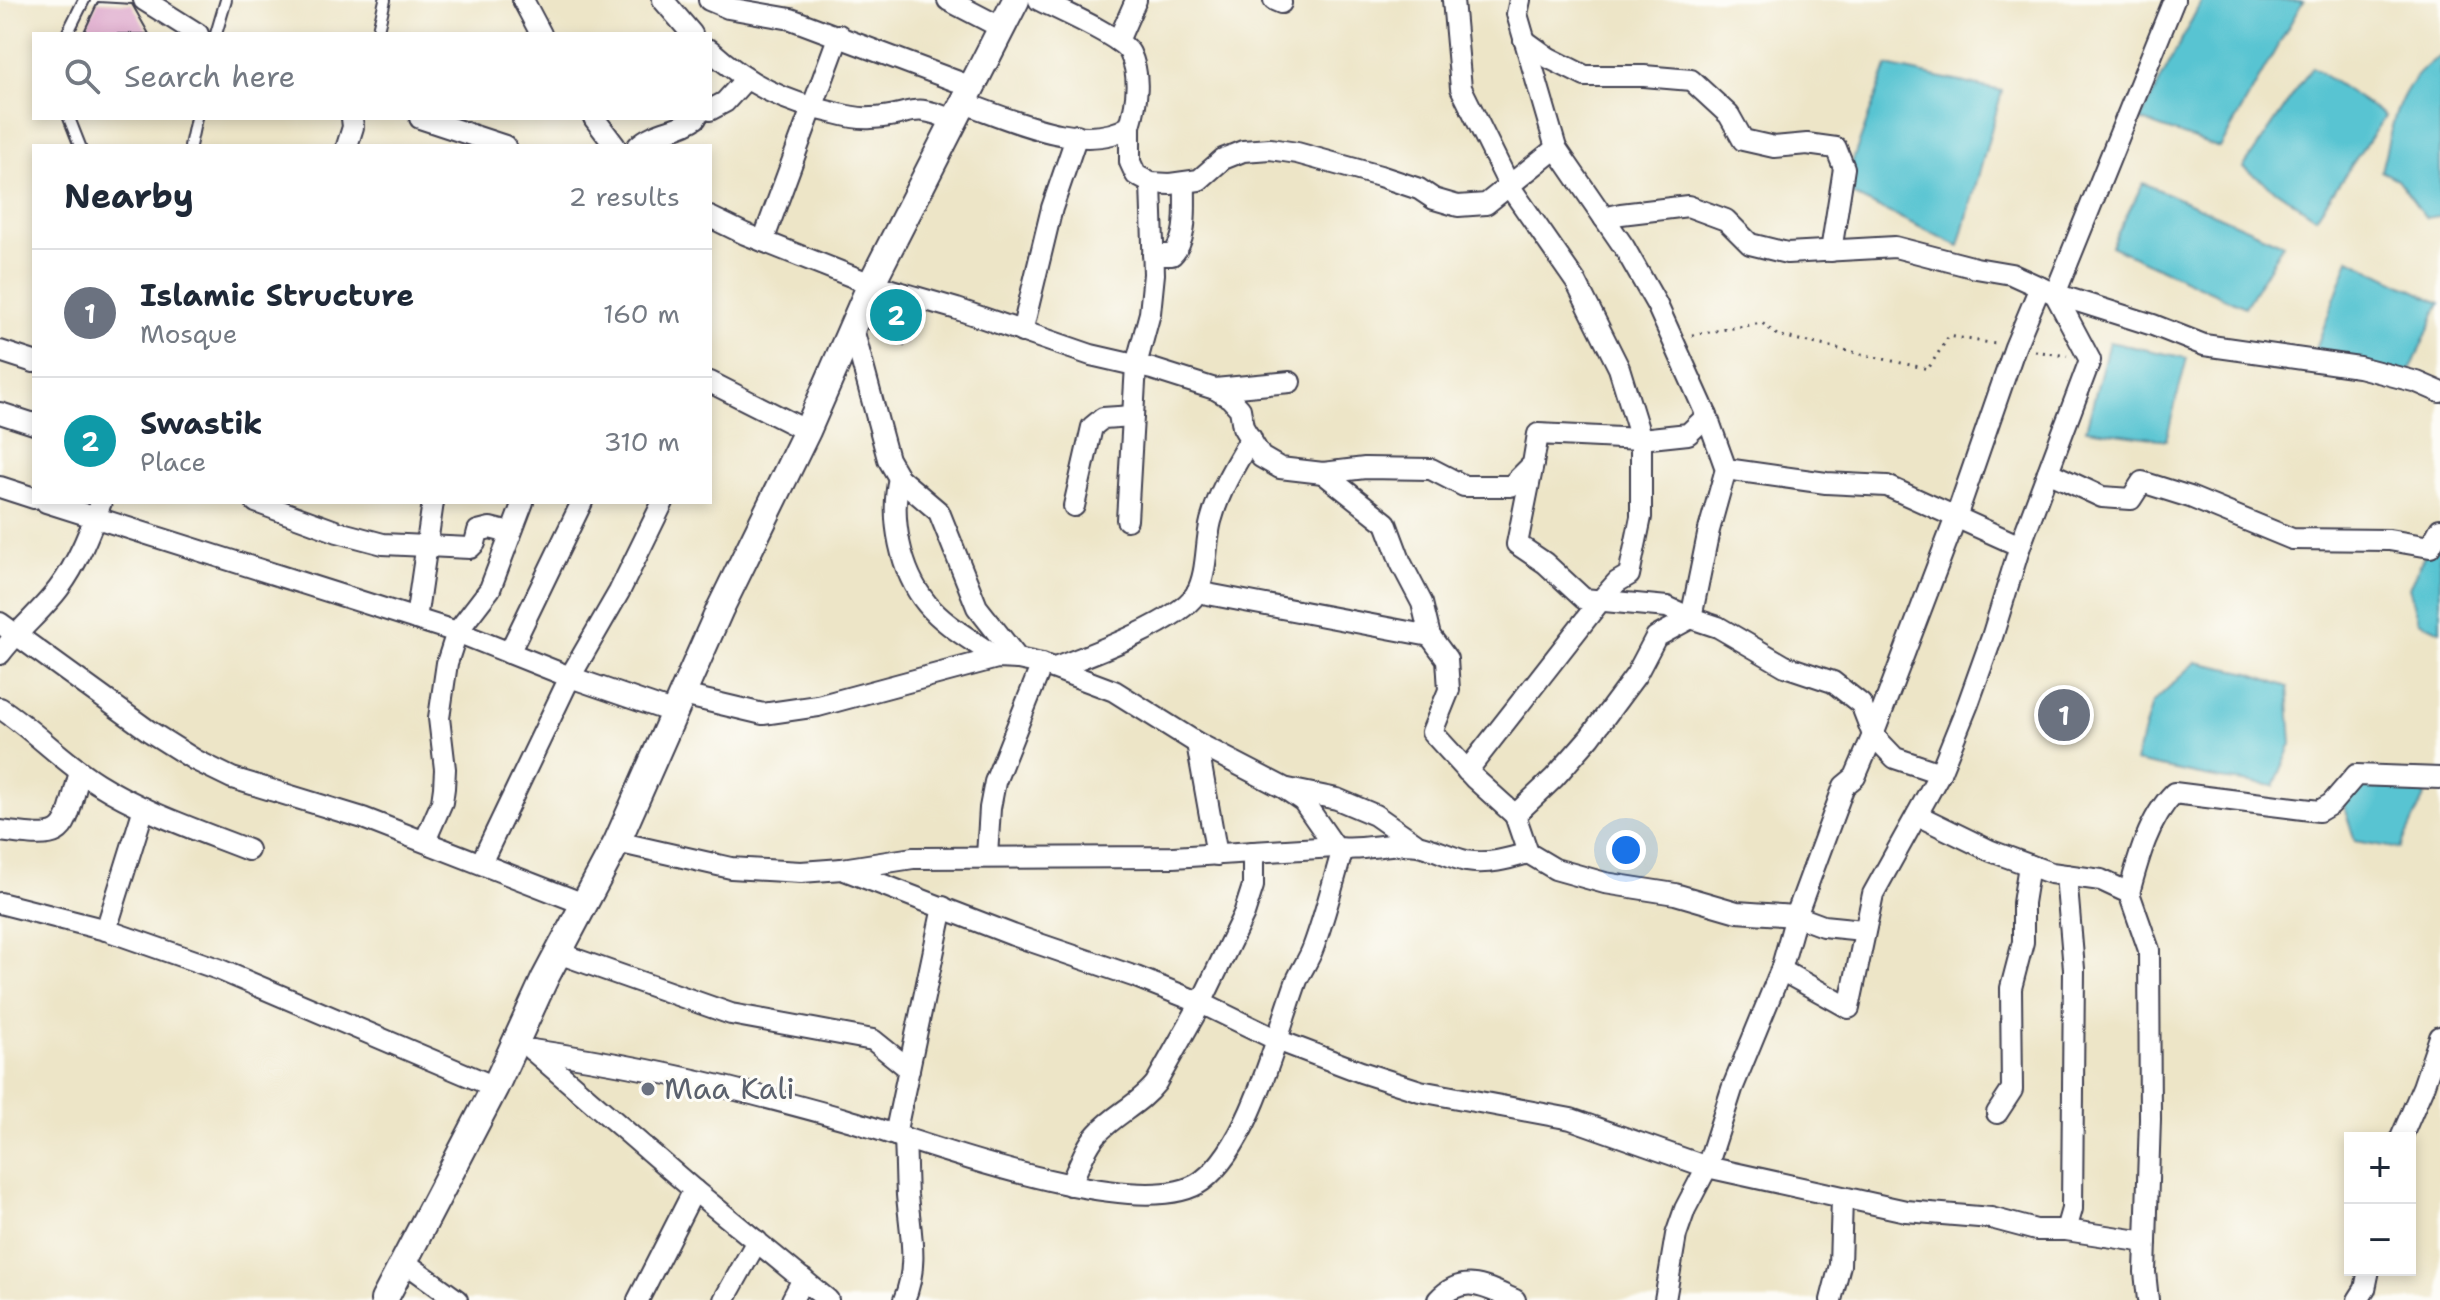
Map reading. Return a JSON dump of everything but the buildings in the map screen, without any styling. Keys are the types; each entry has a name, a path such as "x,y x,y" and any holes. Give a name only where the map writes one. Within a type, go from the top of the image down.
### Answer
{"main road":[{"path":"384,1300 495,1087 525,1044 558,953 617,842 720,609 807,431 871,284 1016,0"}],"street":[{"path":"144,0 195,32"},
{"path":"523,0 540,32"},
{"path":"663,0 690,32"},
{"path":"709,0 728,8 791,19 839,35 963,104 1036,128 1094,137 1118,134 1130,126"},
{"path":"948,0 1002,28"},
{"path":"1039,0 1118,41 1129,50 1137,88 1130,126 1130,162 1136,175 1151,183 1199,180 1223,159 1243,151 1270,149 1297,153 1380,176 1458,206 1486,204 1556,148"},
{"path":"1118,41 1136,0"},
{"path":"1453,0 1461,88 1510,187 1576,282 1619,368 1641,439 1641,517 1629,575 1617,582 1600,601 1467,771"},
{"path":"1515,815 1554,778 1590,737 1636,675 1656,637 1691,618 1709,530 1726,469 1707,416 1644,282 1556,148 1517,14 1520,0"},
{"path":"1665,1300 1676,1235 1685,1209 1707,1167 1732,1089 1781,970 1796,916 1844,786 1855,777 1873,735 1956,517 2015,347 2048,291 2174,0"},
{"path":"763,241 839,35"},
{"path":"1524,40 1549,58 1585,76 1691,80 1729,115 1743,140 1774,147 1807,144 1836,148 1844,168 1831,251"},
{"path":"712,52 745,80 794,104 813,109 871,118 963,104"},
{"path":"712,109 725,102 745,80"},
{"path":"426,120 499,144"},
{"path":"596,120 614,144"},
{"path":"641,144 651,136 692,120"},
{"path":"1022,332 1052,208 1077,135"},
{"path":"1127,520 1136,365 1150,313 1153,255 1151,183"},
{"path":"1153,255 1172,255 1178,249 1183,235 1185,183"},
{"path":"1604,218 1688,206 1726,220 1750,244 1787,253 1895,247 2011,274 2048,291 2204,345 2359,367 2417,382 2440,392"},
{"path":"712,218 871,284 957,309 1091,355 1215,389 1240,409 1243,427 1261,457 1280,468 1323,473 1365,468 1431,469 1464,486 1511,486 1533,464"},
{"path":"1781,970 1849,1008 1873,894 1940,773 1992,637 2020,546 2090,360 2048,291"},
{"path":"852,325 888,459 899,478 939,512 977,607 1018,659"},
{"path":"0,351 32,361"},
{"path":"1215,389 1290,382"},
{"path":"712,384 807,431"},
{"path":"0,413 32,423"},
{"path":"1074,506 1092,427 1103,418 1133,416"},
{"path":"1707,416 1688,434 1641,439 1538,434 1517,544 1545,563 1584,599 1667,607 1718,627 1785,666 1833,682 1861,704 1873,735 1895,758 1940,773"},
{"path":"987,856 995,782 1049,666 1104,649 1184,608 1197,592 1203,573 1211,522 1218,500 1251,438"},
{"path":"1726,469 1826,483 1887,486 2020,546"},
{"path":"2048,472 2102,497 2131,499 2142,482 2190,497 2292,539 2437,542"},
{"path":"1323,473 1386,523 1401,563 1422,603 1430,636 1447,659 1449,690 1432,732 1467,771 1515,815 1528,853 1555,869 1605,883 1675,894 1737,912 1796,916 1823,926 1863,930"},
{"path":"899,478 896,532 915,584 939,616 997,658"},
{"path":"0,487 32,497"},
{"path":"59,504 98,510 457,632 570,677 679,704 763,714 785,712 997,658 1049,666 1114,691 1197,743 1284,788 1303,801 1339,848"},
{"path":"261,504 338,532 383,544 470,548 478,531 483,529 510,533"},
{"path":"416,619 433,504"},
{"path":"425,841 442,802 445,769 439,718 447,663 457,632 490,589 522,504"},
{"path":"509,653 581,504"},
{"path":"481,863 570,677 619,592 662,504"},
{"path":"0,654 8,628 59,588 77,558 98,510"},
{"path":"1197,592 1430,636"},
{"path":"8,628 149,731 195,760 232,778 330,807 425,841 584,904"},
{"path":"0,708 80,772 144,808 248,850"},
{"path":"1197,743 1217,855"},
{"path":"0,831 44,837 57,833 65,824 80,772"},
{"path":"2148,1300 2145,1272 2150,1119 2149,950 2129,893 2147,837 2163,804 2174,793 2319,811 2331,804 2356,775 2440,778"},
{"path":"1284,788 1337,799 1375,815 1417,845"},
{"path":"106,930 144,808"},
{"path":"1917,815 1991,851 2029,865 2051,873 2101,880 2129,893"},
{"path":"617,842 731,868 801,872 913,858 1217,855 1382,844 1417,845 1468,861 1504,861 1528,853"},
{"path":"525,1044 678,1075 845,1119 986,1164 1070,1185 1151,1194 1179,1191 1201,1181 1236,1140 1277,1040 1298,978 1313,948 1339,848"},
{"path":"1070,1185 1092,1140 1156,1083 1201,1003 1249,901 1255,872 1253,852"},
{"path":"1997,1113 2012,1090 2011,988 2023,942 2023,903 2029,865"},
{"path":"842,869 1201,1003 1277,1040 1420,1091 1571,1119 1707,1167 1842,1198 1906,1211 1991,1218 2036,1230 2066,1230 2146,1242"},
{"path":"2066,875 2074,969 2072,1209 2066,1230"},
{"path":"0,903 106,930 218,969 495,1087"},
{"path":"904,1300 910,1285 914,1253 900,1137 909,1069 943,907"},
{"path":"558,953 731,1014 873,1040 909,1069"},
{"path":"2404,1132 2440,1037"},
{"path":"525,1044 694,1190 828,1300"},
{"path":"638,1300 694,1190"},
{"path":"1831,1300 1840,1265 1842,1198"},
{"path":"724,1300 757,1241"},
{"path":"403,1261 457,1300"},
{"path":"2358,1300 2368,1276"},
{"path":"792,1300 803,1279"},
{"path":"1438,1300 1447,1290 1466,1283 1515,1300"}],"lane":[{"path":"68,32 84,0"},
{"path":"217,32 226,0"},
{"path":"377,32 385,0"},
{"path":"70,120 79,144"},
{"path":"190,144 196,120"}],"path":[{"path":"1672,339 1762,323 1777,335 1928,369 1949,336 2090,360"}],"water":[{"path":"2202,0 2303,1 2220,148 2140,120"},
{"path":"2440,56 2440,216 2426,218 2397,179 2381,171 2393,122 2405,93 2425,67"},
{"path":"1887,66 2002,91 1959,246 1842,190"},
{"path":"2312,67 2385,116 2316,217 2243,168"},
{"path":"2143,183 2283,244 2245,307 2111,246"},
{"path":"2349,259 2440,303 2408,376 2315,351"},
{"path":"2109,342 2187,358 2166,440 2086,429"},
{"path":"2440,544 2440,631 2419,621 2409,587 2427,550"},
{"path":"2196,662 2250,673 2288,687 2292,744 2274,786 2135,762 2152,703"},
{"path":"2373,778 2429,786 2400,849 2355,841 2342,800"}],"place":[{"name":"Swastik","path":"896,315"},
{"name":"Islamic Structure","path":"2064,715"},
{"name":"Maa Kali","path":"648,1089"}]}
